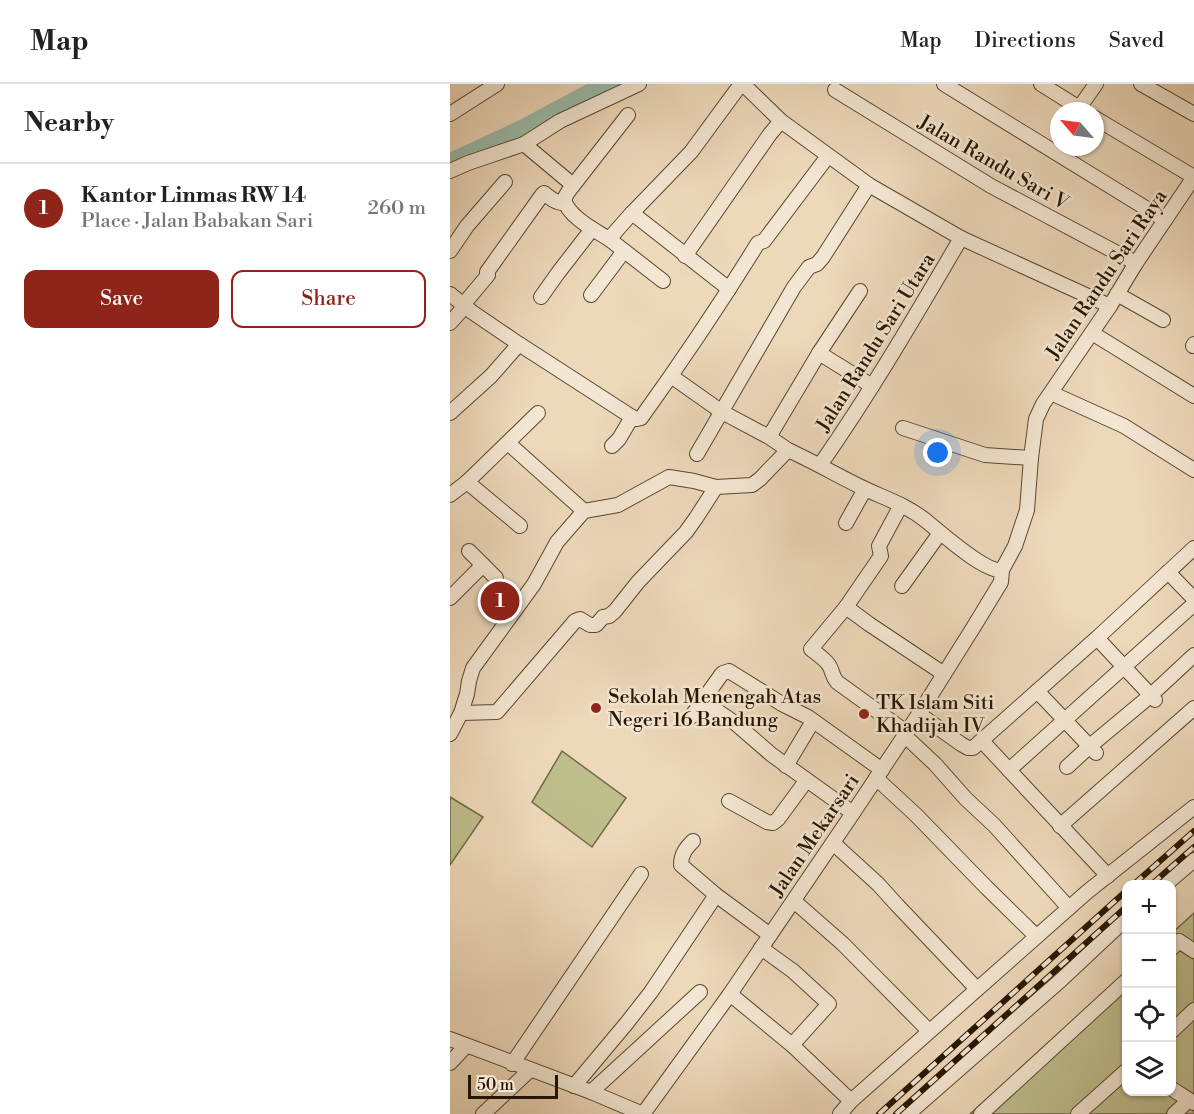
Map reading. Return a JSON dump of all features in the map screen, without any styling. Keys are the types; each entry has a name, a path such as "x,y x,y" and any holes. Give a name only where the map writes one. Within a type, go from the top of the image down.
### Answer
{"street":[{"path":"452,111 497,84"},
{"path":"450,171 524,144 560,121 639,84"},
{"path":"609,239 691,152 742,84 781,121 869,185 961,238 1110,306"},
{"path":"944,84 1165,220"},
{"path":"1041,84 1069,102"},
{"path":"1085,102 1095,84"},
{"path":"1141,84 1194,114"},
{"name":"Jalan Randu Sari V","path":"836,90 991,186 1136,263"},
{"path":"628,115 565,196 565,203 568,209 592,229 609,239 663,281"},
{"path":"685,256 781,121"},
{"path":"1104,123 1194,177"},
{"path":"524,144 573,185"},
{"path":"450,294 519,344 632,417 641,418 729,290 758,243 764,241 828,156"},
{"name":"Jalan Randu Sari Raya","path":"1029,488 1036,419 1043,404 1194,177"},
{"path":"450,250 467,226 505,182"},
{"path":"697,454 794,286 809,267 817,264 823,257 869,185"},
{"path":"450,323 488,276 487,272 542,195 544,193 561,204 565,203"},
{"path":"632,213 729,290"},
{"path":"541,297 592,229"},
{"name":"Jalan Randu Sari Utara","path":"820,465 887,363 961,238"},
{"path":"591,295 624,251"},
{"path":"769,437 819,353 860,291"},
{"path":"1117,294 1163,320"},
{"path":"1092,333 1194,396"},
{"path":"450,413 491,376 519,344"},
{"path":"819,353 872,386"},
{"path":"671,376 722,412 788,450 901,505 922,518 976,560 997,571 1002,570"},
{"path":"1051,393 1124,426 1194,470"},
{"path":"450,495 467,482 538,413"},
{"path":"612,446 632,417"},
{"path":"903,428 985,455 1031,458"},
{"path":"508,442 584,511"},
{"path":"450,734 461,713 473,668 534,584 557,542 584,511 618,505 669,477 716,487 752,485 788,450"},
{"path":"467,482 520,526"},
{"path":"461,713 497,712 575,621 580,619 590,625 596,625 603,617 615,611 638,582 686,532 716,487"},
{"name":"Jalan Mekarsari","path":"643,1114 794,901 919,714 1001,582 1002,570 1015,546 1027,510 1029,488"},
{"path":"846,523 865,489"},
{"path":"901,505 879,546 881,556 846,607 811,648 829,665 832,677 837,682 905,734 935,764 1064,903"},
{"path":"902,586 940,532"},
{"path":"919,714 968,748 973,748 1194,548"},
{"path":"469,551 496,578"},
{"path":"450,597 483,565"},
{"path":"1168,572 1194,599"},
{"path":"1009,770 1194,604"},
{"path":"846,607 944,674"},
{"path":"1097,638 1153,699"},
{"path":"1067,767 1093,749 1153,699 1194,655"},
{"path":"692,717 723,672 729,671 813,721 879,774 916,815 1032,932"},
{"path":"1037,691 1093,749"},
{"path":"703,701 735,723 806,781 853,813"},
{"path":"1060,826 1194,708"},
{"path":"786,765 813,721"},
{"path":"982,741 1106,877"},
{"path":"729,801 772,823 778,819 806,781"},
{"path":"840,1114 851,1101 977,989 1032,932 1064,903 1106,877 1194,807"},
{"path":"693,841 684,850 681,865 716,895 770,935"},
{"path":"833,843 878,884 977,989"},
{"path":"1172,880 1194,860"},
{"path":"512,1064 641,873"},
{"path":"574,1086 651,992 716,895"},
{"path":"794,901 843,944 929,1031"},
{"path":"908,1114 1061,980 1122,923"},
{"path":"1176,944 1194,951"},
{"path":"761,948 794,971 829,1004 792,1046"},
{"path":"981,1114 1122,985"},
{"path":"591,1092 700,992"},
{"path":"730,994 792,1046 851,1101"},
{"path":"1189,1024 1194,1010"},
{"path":"450,1040 591,1092 643,1114"},
{"path":"450,1063 466,1046"},
{"path":"483,1114 530,1070"},
{"path":"1078,1114 1122,1075"},
{"path":"1174,1114 1192,1102 1176,1092"}],"shaded area":[{"path":"562,751 626,798 592,847 532,802"},
{"path":"450,797 483,817 450,865"},
{"path":"1194,913 1194,1114 970,1114 1122,978 1122,1096 1176,1096 1176,929"}],"waterway":[{"path":"450,164 525,129 609,84"}],"railway":[{"path":"1139,880 1194,831"},
{"path":"1157,880 1194,847"},
{"path":"879,1114 1122,895"},
{"path":"896,1114 1122,911"}],"place":[{"name":"Kantor Linmas RW 14","path":"500,601"},
{"name":"Sekolah Menengah Atas Negeri 16 Bandung","path":"596,708"},
{"name":"TK Islam Siti Khadijah IV","path":"864,714"}]}
